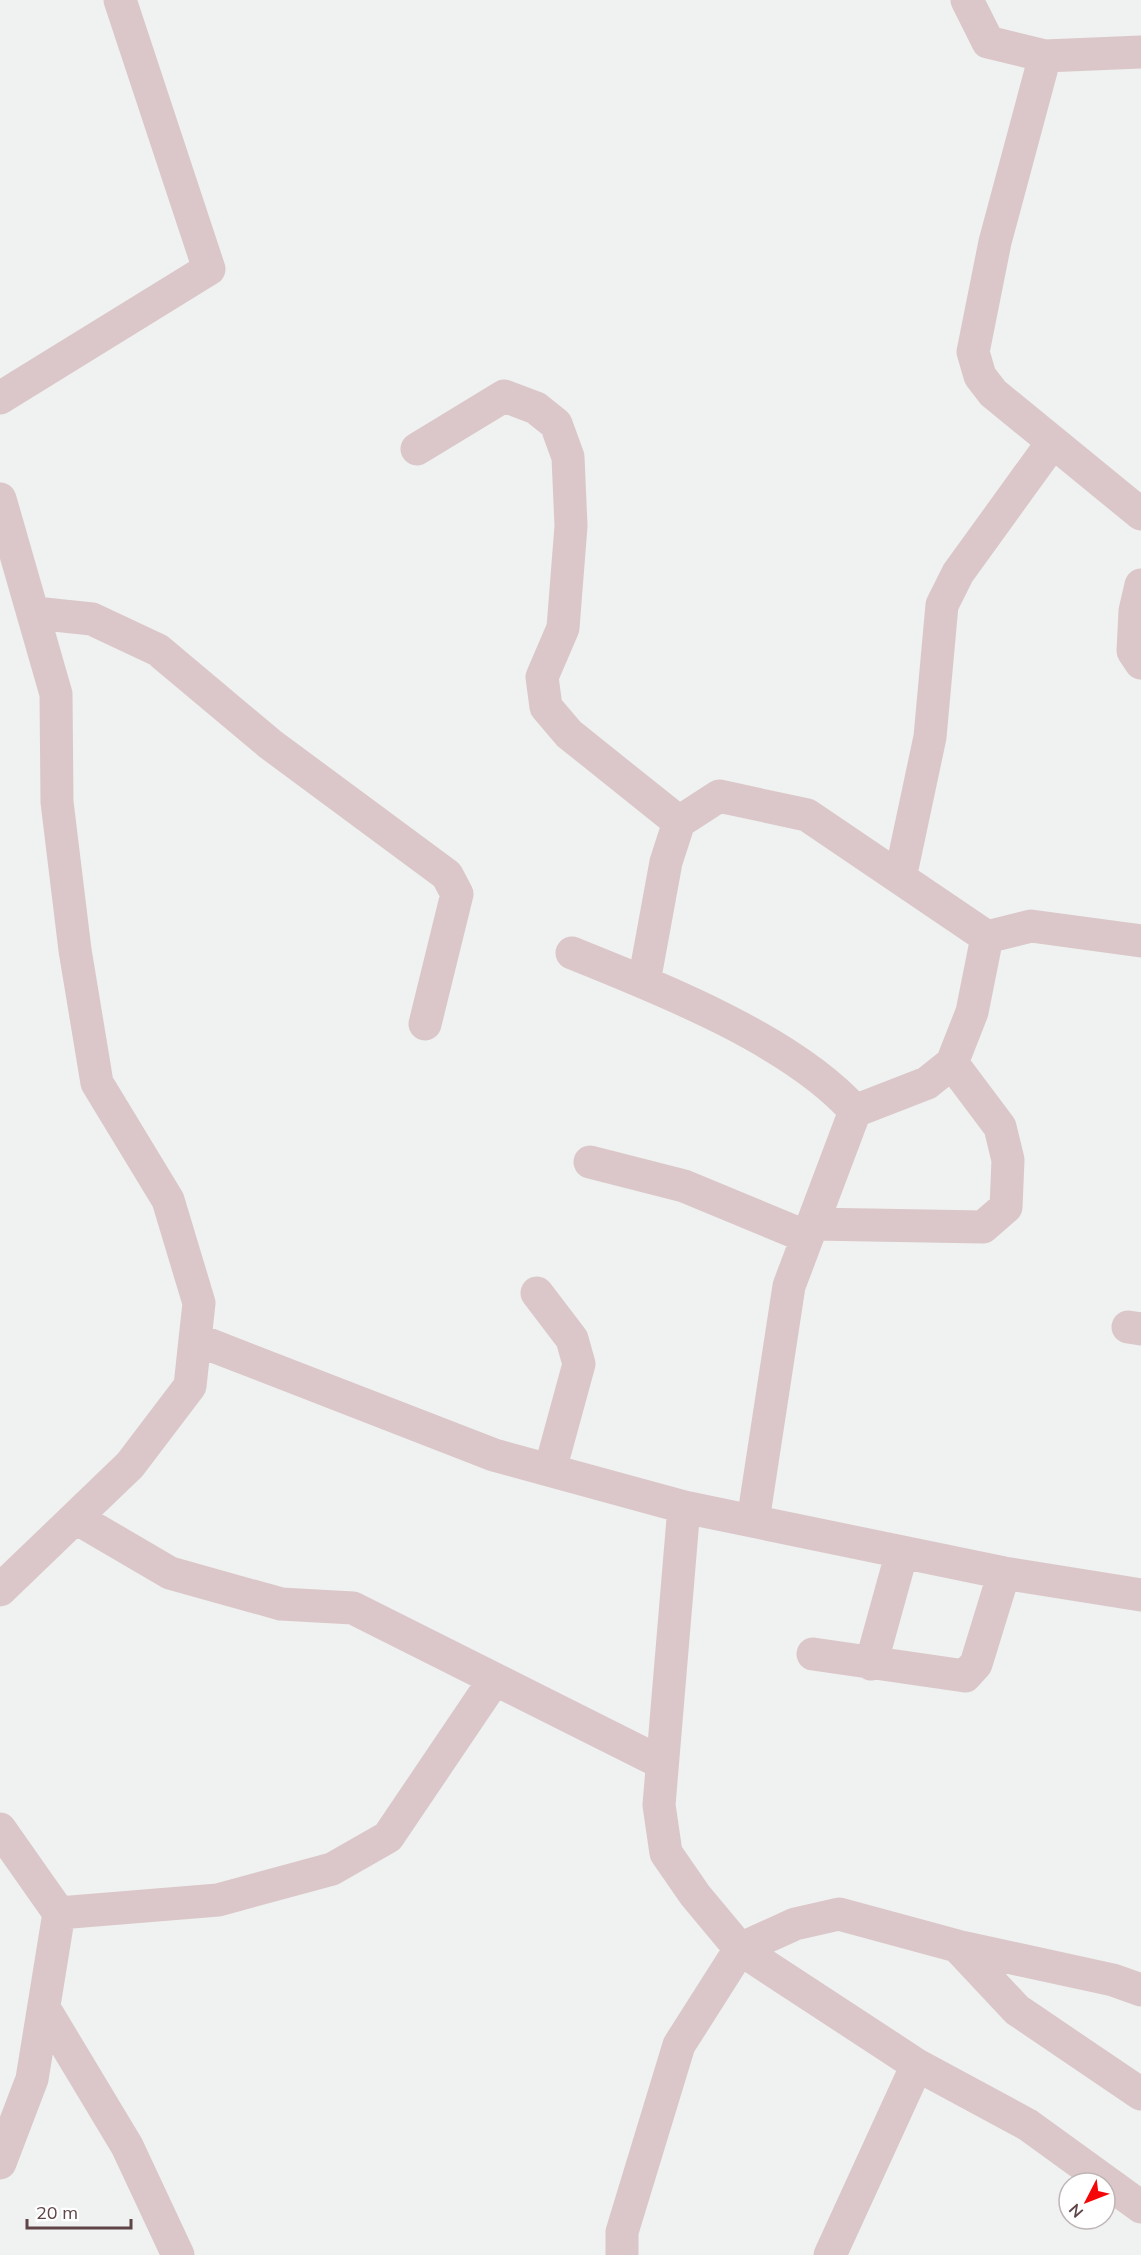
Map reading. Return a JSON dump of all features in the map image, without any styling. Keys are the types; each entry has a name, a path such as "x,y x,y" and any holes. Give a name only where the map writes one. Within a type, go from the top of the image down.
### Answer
{"street":[{"path":"0,398 209,268 120,0"},
{"path":"967,0 988,42 1045,56 1141,52"},
{"path":"1045,56 995,242 973,352 980,376 993,393 1052,443 1104,481 1141,514"},
{"path":"417,449 504,396 536,408 556,424 568,457 571,526 563,628 542,677 546,707 569,734 679,822"},
{"path":"900,878 930,737 942,605 958,573 1052,443"},
{"path":"0,500 35,613 56,694 57,801 75,950 97,1083 168,1200 199,1303 190,1386 130,1465 0,1590"},
{"path":"1141,585 1135,611 1133,651 1141,663"},
{"path":"35,613 92,619 158,650 270,744 447,875 457,894 425,1024"},
{"path":"644,982 666,862 679,822 719,796 807,815 987,937 1031,926 1141,940"},
{"path":"753,1521 789,1286 855,1111 927,1083 952,1063 972,1012 987,937"},
{"path":"572,953 644,982 765,1042 839,1092 855,1111"},
{"path":"590,1162 684,1186 810,1230 983,1227 1006,1207 1008,1160 1000,1127 952,1063"},
{"path":"537,1293 572,1339 579,1364 550,1470"},
{"path":"195,1339 494,1455 684,1507 1004,1573 1141,1595"},
{"path":"684,1507 659,1805 666,1852 695,1895 740,1949 917,2065 1028,2125 1141,2207"},
{"path":"76,1518 170,1574 281,1604 353,1608 662,1763"},
{"path":"872,1664 902,1552"},
{"path":"813,1654 964,1676 976,1664 1004,1573"},
{"path":"59,1913 218,1900 332,1869 388,1837 494,1680"},
{"path":"0,1829 59,1913 32,2079 0,2163"},
{"path":"622,2255 622,2232 679,2045 740,1949 795,1924 839,1914 957,1946 1113,1980 1141,1990"},
{"path":"957,1946 1017,2010 1141,2094"},
{"path":"44,2008 127,2146 178,2255"},
{"path":"830,2255 917,2065"}]}
